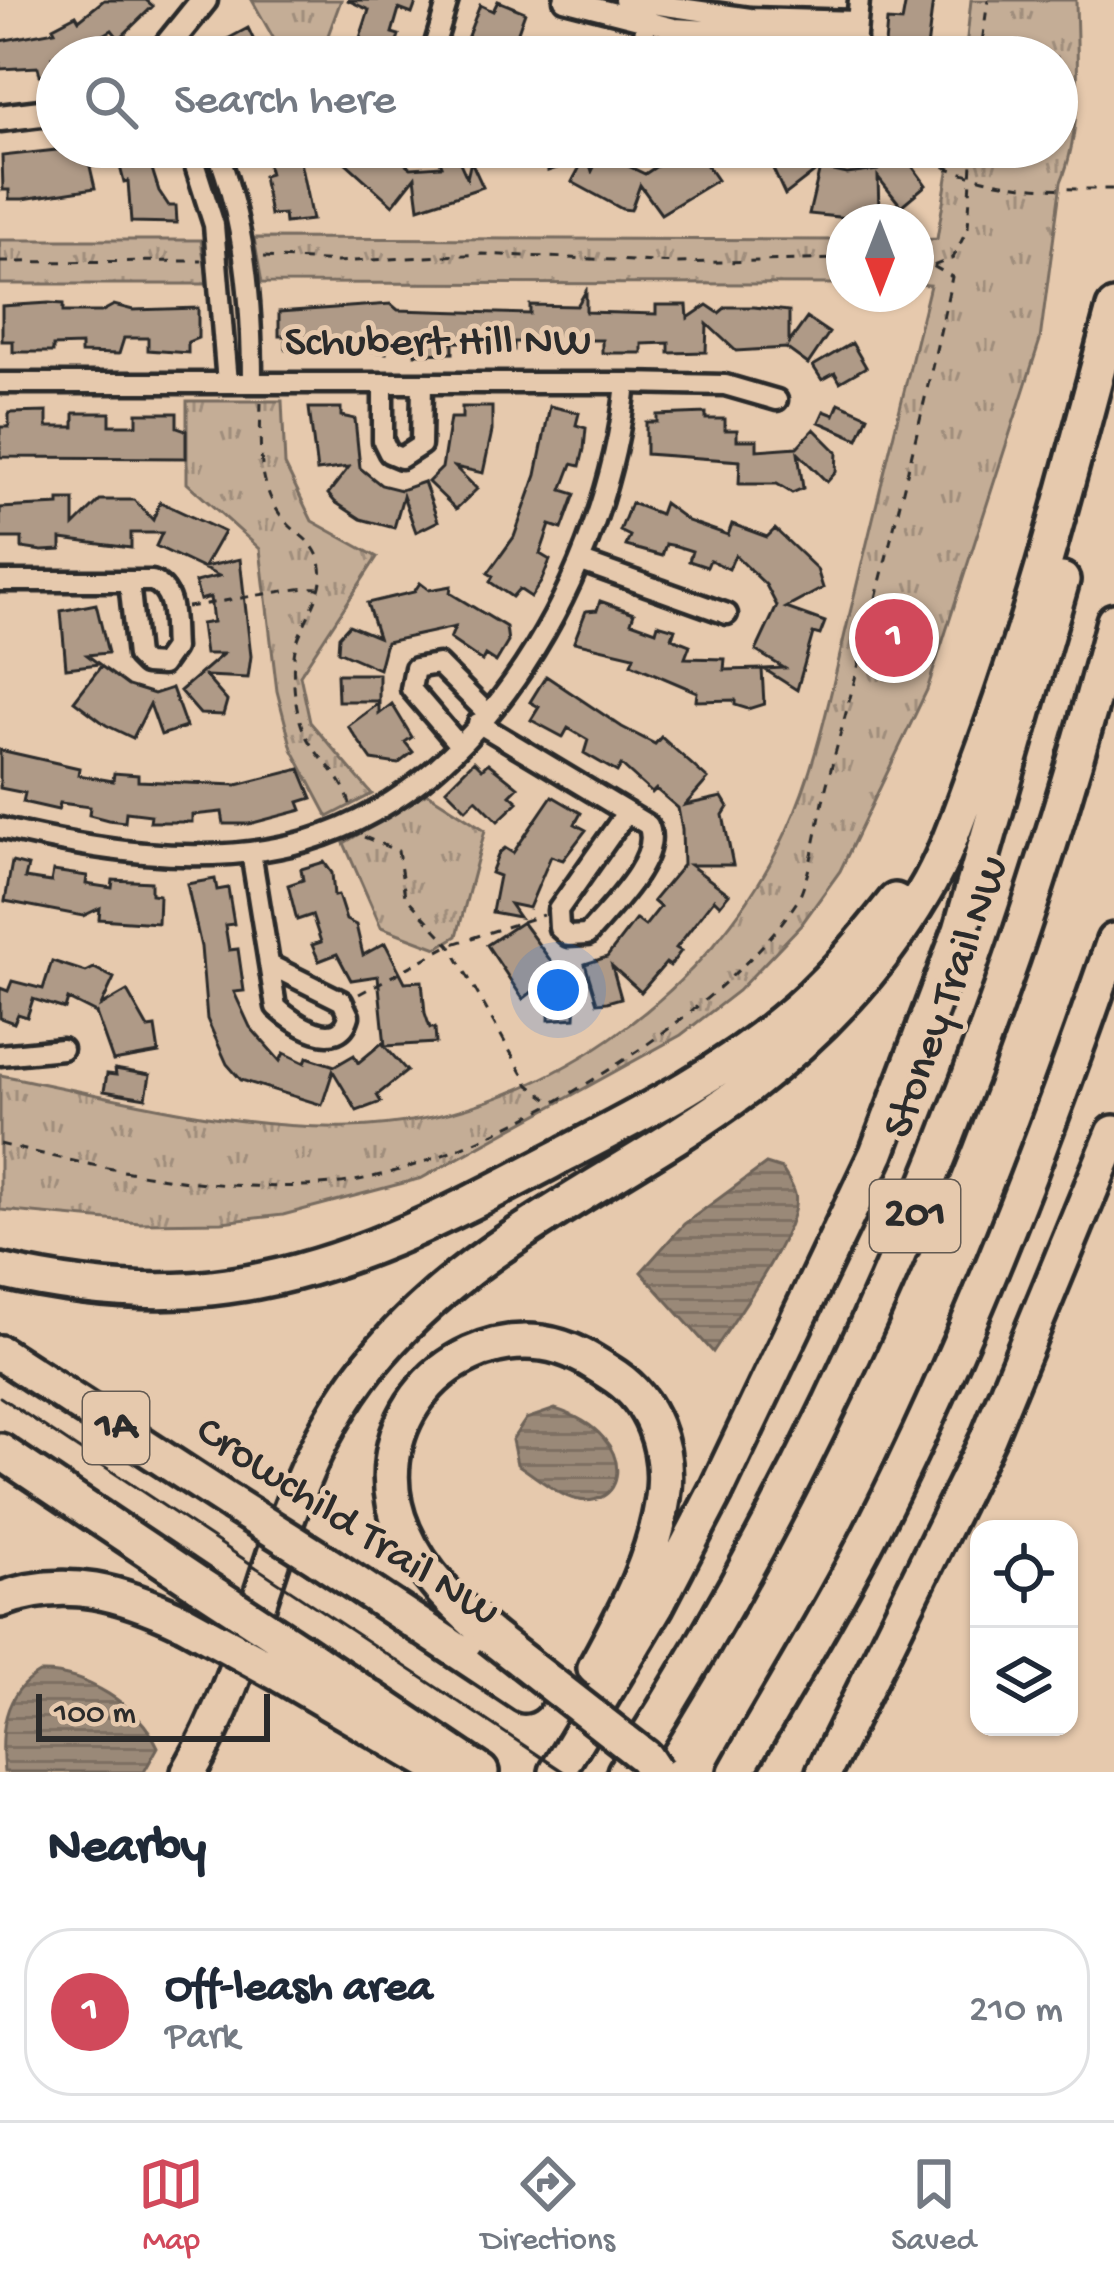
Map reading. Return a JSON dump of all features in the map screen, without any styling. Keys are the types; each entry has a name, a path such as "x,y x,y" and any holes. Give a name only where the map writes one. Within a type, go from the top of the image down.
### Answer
{"highway":[{"path":"189,1772 226,1689 286,1512 329,1426 366,1370 419,1310 470,1268 695,1124 828,1021 866,977 925,890 1007,687 1114,307"},
{"path":"557,1772 656,1606 786,1354 938,1003 1022,733 1078,520 1114,307"},
{"name":"Stoney Trail NW","path":"626,1772 776,1511 926,1192 1060,821 1114,621"},
{"path":"0,1271 92,1288 159,1291 271,1278 399,1235 685,1090 783,1022 861,945 931,848 1007,687"},
{"name":"201","path":"736,1772 874,1528 956,1353 1037,1157 1114,941"},
{"path":"824,1772 988,1438 1114,1133"},
{"path":"536,1772 631,1603 657,1531 664,1487 663,1450 648,1411 625,1384 586,1357 544,1344 486,1348 450,1364 406,1411 393,1451 391,1486 402,1529 438,1587 490,1636 645,1757 655,1772"},
{"name":"Crowchild Trail NW","path":"0,1353 642,1772"},
{"name":"1A","path":"0,1451 200,1585 289,1662 481,1772"},
{"path":"0,1600 45,1587 91,1589 138,1600 289,1662 447,1772"},
{"path":"810,1772 854,1703"}],"street":[{"path":"178,36 203,0"},
{"path":"437,36 448,0"},
{"path":"564,0 750,27 857,29"},
{"path":"624,0 647,10"},
{"path":"0,118 36,114"},
{"path":"196,168 214,225 226,382"},
{"path":"223,168 238,217 257,383"},
{"path":"214,225 238,217"},
{"name":"Schubert Hill NW","path":"0,383 626,383 608,488 582,562 535,649 458,744 390,802 356,821 292,845 250,852 129,850 0,828"},
{"path":"383,383 383,441 389,453 401,458 421,445 422,383"},
{"path":"626,383 724,385 777,400"},
{"path":"582,562 727,614"},
{"path":"0,581 129,581 160,583 170,608 172,653 162,665 145,664 136,650 129,581"},
{"path":"458,744 411,689 415,668 438,664 482,718 648,825 653,837 626,886 581,937 563,932 556,915 626,813"},
{"path":"250,852 276,1007 287,1017 335,1035 348,1022 342,1001 271,964"},
{"path":"0,1055 62,1049"}],"path":[{"path":"983,36 988,0"},
{"path":"944,168 973,180 1049,190 1114,189"},
{"path":"934,266 953,258 968,228 973,168"},
{"path":"256,256 337,262 482,254 677,263 826,259"},
{"path":"0,262 210,261"},
{"path":"257,383 256,449 262,468 287,524 307,538 321,562 320,589 294,649 293,677 305,735 339,773 367,842 398,851 405,896 451,945 529,1085 553,1103"},
{"path":"170,608 264,599 297,586 320,589"},
{"path":"342,1001 451,945 556,915"}],"green space":[{"path":"252,0 341,0 328,36 272,36"},
{"path":"971,0 1076,0 1077,36 967,36"},
{"path":"949,168 1066,168 1040,340 927,690 840,871 801,925 738,991 681,1035 422,1178 283,1215 222,1222 140,1223 0,1210 0,1075 262,1123 350,1127 419,1120 485,1102 549,1075 609,1039 664,996 713,946 754,890 787,830 815,754 923,312 934,312 934,239"},
{"path":"254,238 826,240 826,284 262,283"},
{"path":"0,240 201,240 208,284 0,284"},
{"path":"187,401 282,401 285,465 312,521 377,557 300,675 310,722 372,794 328,817 292,749 277,691 260,549 187,483"},
{"path":"427,793 485,830 457,936 437,948 381,927 344,843"}],"shaded area":[{"path":"766,1164 782,1169 794,1191 795,1209 778,1250 713,1352 641,1272 684,1224"},
{"path":"555,1409 584,1422 614,1455 617,1472 602,1497 586,1501 566,1496 517,1464 512,1440 526,1419"},
{"path":"39,1673 91,1685 138,1718 158,1747 144,1772 4,1772 6,1715 18,1691"}],"building":[{"path":"104,0 146,0 153,6 122,36 112,30 102,36 36,36 36,67 0,69 0,41 55,31 53,27 76,15 79,20"},
{"path":"347,0 417,0 412,14 399,9 392,33 399,36 361,36 369,10"},
{"path":"906,0 933,0 929,36 886,36 887,21 902,22"},
{"path":"498,1 525,12 516,36 468,36 480,5 493,11"},
{"path":"36,152 36,168 90,168 95,188 9,199 9,190 3,190 2,156"},
{"path":"120,168 155,168 159,191 169,206 176,206 177,223 131,222 128,181 124,182"},
{"path":"268,168 301,168 312,220 285,223 284,214 270,215 263,176 270,174"},
{"path":"352,168 462,168 467,178 469,168 474,168 483,187 419,208 415,177 393,205"},
{"path":"579,168 632,168 645,174 654,168 709,168 717,180 661,214 640,185 631,210 572,182"},
{"path":"773,168 820,168 785,195"},
{"path":"820,168 847,174 914,168 926,185 899,204 878,177 879,204 826,204 826,216 809,214"},
{"path":"586,291 586,312 656,314 656,305 687,305 688,318 707,305 719,313 726,307 754,307 789,311 789,343 807,318 829,333 808,364 786,348 736,351 707,324 706,352 669,353 669,343 642,344 642,353 602,353 602,340 576,340 576,353 540,352 540,342 514,342 514,350 478,350 477,342 453,342 453,353 415,354 415,341 386,343 386,353 352,348 307,352 286,350 286,336 279,336 279,312 391,304 398,310 530,314 530,305 577,306"},
{"path":"63,304 63,312 101,312 114,305 133,310 198,308 198,338 188,342 188,353 148,350 148,338 124,338 119,354 81,353 81,345 53,346 53,352 13,352 13,341 2,341 2,306"},
{"path":"852,343 866,367 840,382 835,373 822,380 813,366"},
{"path":"839,403 868,416 858,439 819,422 824,411 834,415"},
{"path":"550,406 579,413 576,425 586,428 584,449 580,466 572,464 562,490 575,494 562,529 550,525 540,554 550,560 541,582 531,597 519,589 512,597 490,582 493,576 488,573 514,537 536,475"},
{"path":"462,407 492,407 492,431 483,473 455,467 477,489 456,509 428,482 442,468 450,418 462,418"},
{"path":"309,408 341,408 341,416 355,419 360,468 381,485 401,490 424,482 438,521 416,532 403,496 394,528 361,519 335,502 328,494 349,467 317,471"},
{"path":"47,412 47,427 74,427 74,413 110,413 110,425 137,425 137,413 177,413 177,427 186,430 186,458 0,457 0,427 9,427 9,413"},
{"path":"706,413 706,419 725,419 725,430 737,430 737,440 757,440 757,450 797,447 814,429 837,452 836,472 827,482 798,453 803,488 792,493 777,484 739,484 740,461 646,454 646,422 657,422 657,415"},
{"path":"59,500 74,500 74,526 100,500 134,500 153,520 160,502 224,532 204,567 240,559 251,656 248,678 205,676 227,701 223,715 200,714 180,691 223,654 205,654 201,624 213,622 210,597 200,600 195,582 219,576 156,546 162,533 131,533 131,548 61,539 61,550 42,551 22,548 22,538 0,538 0,508 59,505"},
{"path":"631,503 660,514 664,503 688,521 728,535 732,524 767,537 775,529 817,569 823,588 786,608 825,622 820,635 813,633 797,690 764,669 784,668 756,651 777,606 766,585 735,555 729,569 710,560 707,567 689,561 692,551 676,546 666,544 662,556 626,546 630,536 620,531"},
{"path":"420,583 429,590 451,586 450,593 506,627 508,642 496,662 485,655 482,661 450,639 455,627 386,642 379,669 338,651 339,636 349,625 378,637 367,603 414,592"},
{"path":"600,601 634,613 631,622 656,631 658,624 675,629 672,638 690,645 685,658 725,659 724,670 762,669 764,704 748,709 735,705 735,700 696,701 697,692 631,664 634,656 574,642 586,611 597,610"},
{"path":"96,604 108,653 87,655 99,664 66,668 61,611"},
{"path":"101,666 128,686 154,694 172,688 186,727 161,735 150,704 133,738 106,725 74,701"},
{"path":"337,674 379,674 379,701 338,701"},
{"path":"546,676 622,727 655,744 661,737 708,779 685,805 722,797 728,807 723,815 733,865 690,865 729,894 720,905 714,899 676,948 681,951 670,966 666,963 641,992 612,966 621,998 607,1002 597,1003 585,964 607,957 636,919 645,926 660,907 653,901 683,865 682,829 678,808 656,789 652,793 621,765 617,772 584,753 588,740 568,728 563,737 531,720 539,707 530,702"},
{"path":"379,703 379,714 392,704 412,737 405,742 413,752 398,764 372,760 348,726"},
{"path":"0,750 113,781 114,773 138,775 138,781 237,785 300,769 312,798 299,802 302,810 249,824 224,824 222,812 192,815 192,822 150,822 151,815 126,812 125,822 108,820 89,815 90,807 60,803 58,810 23,802 25,793 0,788"},
{"path":"474,761 482,769 488,763 518,787 510,795 518,802 498,821 476,799 466,809 446,789"},
{"path":"552,796 581,813 575,824 586,830 563,860 551,856 529,908 510,904 519,917 492,912 499,876 491,873 499,853 505,848 513,853"},
{"path":"12,862 28,866 25,878 51,882 53,871 87,876 86,884 112,888 113,880 151,882 151,894 159,895 158,923 99,919 100,908 83,916 5,901"},
{"path":"324,862 346,920 356,925 363,955 385,943 405,982 422,981 425,1013 430,1028 435,1028 436,1043 385,1046 378,976 351,980 337,954 319,961 312,945 321,942 312,915 297,920 288,885 303,880 301,869"},
{"path":"215,879 217,890 228,888 234,924 225,925 229,950 238,949 244,991 234,992 250,1027 280,1061 284,1053 305,1063 307,1057 335,1066 354,1055 358,1063 382,1043 407,1071 377,1095 381,1102 357,1111 333,1071 322,1105 241,1080 227,1064 207,1019 201,947 187,884"},
{"path":"522,922 559,972 577,973 575,1018 549,1020 550,978 523,999 487,945"},
{"path":"52,961 86,972 94,968 114,978 101,1006 127,991 148,1028 155,1027 159,1053 113,1061 96,1013 68,999 65,1009 33,999 27,1017 18,1014 14,1023 0,1018 0,988 8,991 12,981 43,989"},
{"path":"115,1069 150,1075 146,1098 104,1091 107,1074 116,1075"}],"tram line":[{"path":"0,1397 564,1772"}],"place":[{"name":"Off-leash area","path":"894,638"}]}
